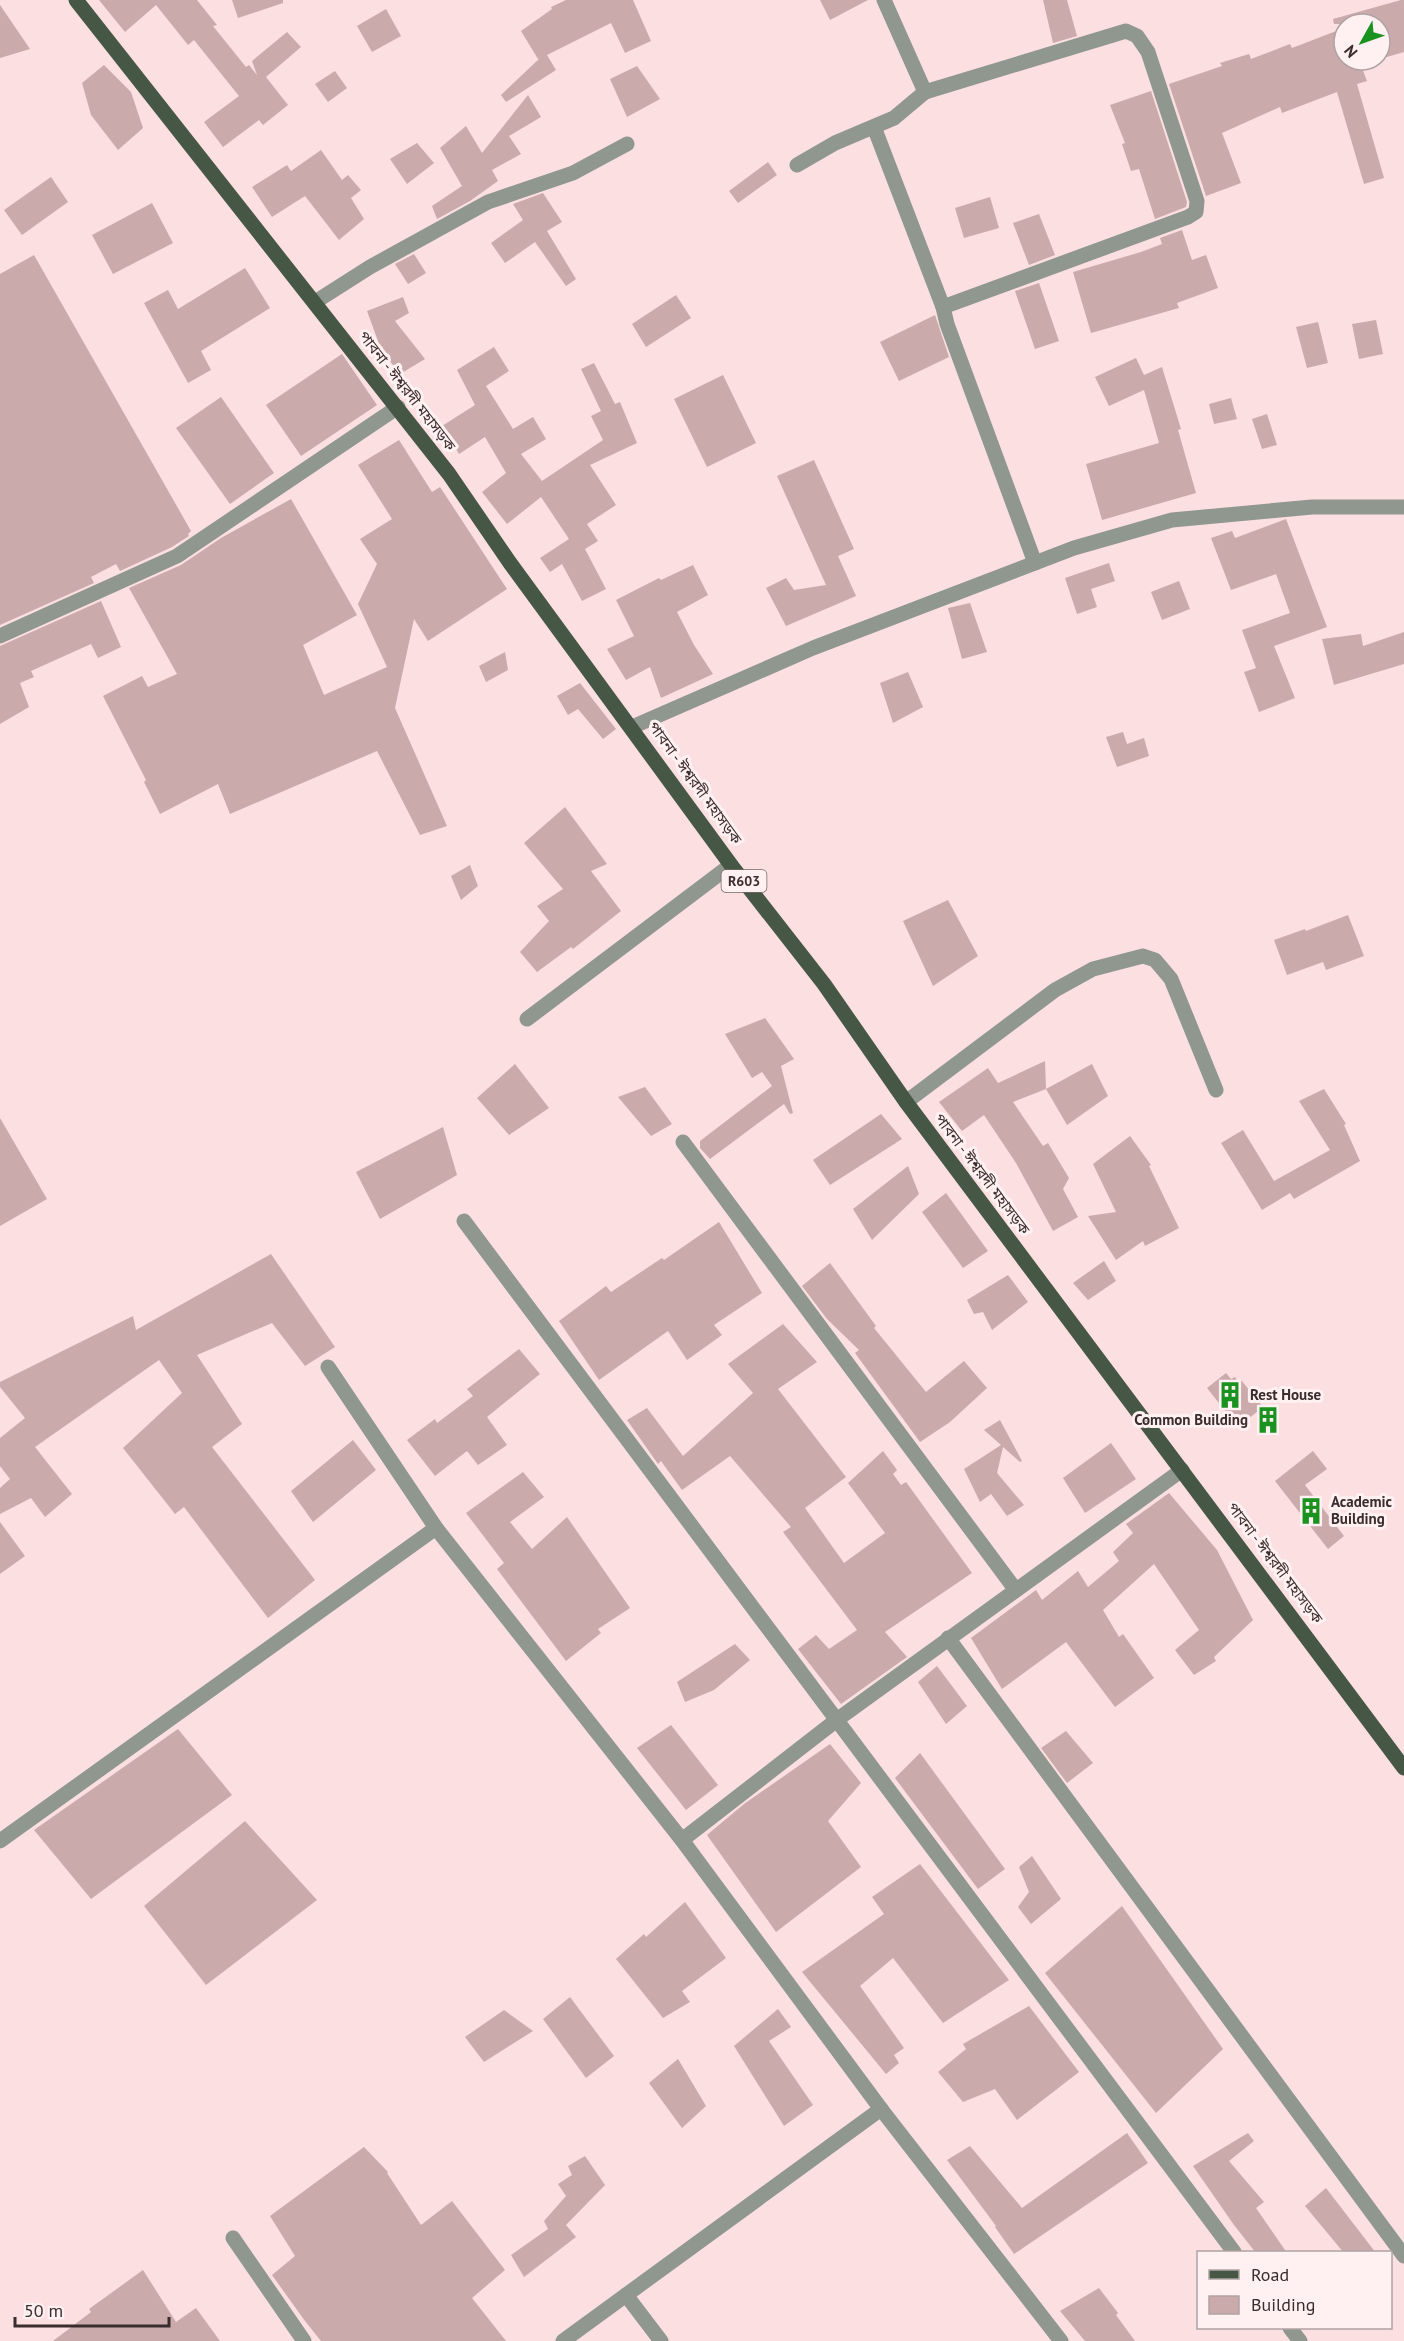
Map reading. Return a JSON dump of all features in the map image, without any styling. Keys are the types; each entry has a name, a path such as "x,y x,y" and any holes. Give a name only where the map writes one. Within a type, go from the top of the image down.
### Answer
{"main road":[{"name":"পাবনা - ঈশ্বরদী মহাসড়ক","path":"76,0 449,474 498,546 731,865 824,984 906,1102 1404,1768"}],"street":[{"path":"884,0 925,92"},
{"path":"797,165 835,143 894,118 925,92 1126,31 1137,36 1148,52 1197,201 1196,212 1188,218 943,307"},
{"path":"874,127 943,307 951,335 1035,563"},
{"path":"315,302 370,267 488,202 573,173 627,144"},
{"path":"0,636 177,556 398,407"},
{"path":"632,727 813,648 1074,548 1172,520 1312,507 1404,507"},
{"path":"527,1019 731,865"},
{"path":"906,1102 1055,990 1093,969 1143,956 1155,960 1171,979 1216,1090"},
{"path":"683,1142 1015,1589"},
{"path":"464,1221 838,1719 1233,2251"},
{"path":"328,1367 436,1528 682,1840 881,2109 1061,2341"},
{"path":"682,1840 838,1719 1182,1470"},
{"path":"0,1841 436,1528"},
{"path":"948,1638 1404,2256"},
{"path":"563,2341 881,2109"},
{"path":"233,2238 304,2341"},
{"path":"626,2295 661,2341"},
{"path":"1291,2329 1300,2341"}],"building":[{"path":"99,0 197,0 217,25 213,26 246,67 249,65 257,75 252,61 287,32 301,47 266,77 288,105 263,125 259,120 223,147 204,122 239,96 194,40 188,45 156,5 125,32"},
{"path":"232,0 283,0 283,3 238,18"},
{"path":"566,0 633,0 651,41 625,53 611,23 547,55 556,70 506,102 501,95 540,58 538,59 521,31 552,9 551,7"},
{"path":"820,0 868,0 830,20"},
{"path":"1043,0 1067,0 1077,36 1053,43"},
{"path":"1404,0 1404,52 1392,56 1392,12 1358,12"},
{"path":"0,5 30,49 0,58"},
{"path":"386,9 401,36 372,52 357,26"},
{"path":"1332,33 1332,72 1364,72 1367,81 1357,84 1384,178 1364,184 1337,92 1282,113 1280,107 1222,133 1241,183 1206,196 1169,84 1249,54 1251,59 1290,44 1292,48"},
{"path":"104,65 131,92 143,128 118,150 91,115 82,83"},
{"path":"637,66 660,99 627,117 610,79"},
{"path":"335,71 347,88 328,102 315,84"},
{"path":"1151,91 1187,202 1186,207 1155,219 1139,169 1131,171 1122,144 1125,143 1110,105"},
{"path":"528,95 541,117 509,136 521,154 492,170 498,181 470,201 437,219 432,206 462,186 440,148 466,126 482,153"},
{"path":"417,143 434,163 407,184 390,159"},
{"path":"321,150 342,180 348,175 361,190 351,198 364,219 339,240 305,196 272,217 252,187 287,165 291,171"},
{"path":"768,162 777,175 738,203 729,191"},
{"path":"51,177 68,202 22,235 4,210"},
{"path":"543,193 562,222 547,231 576,279 566,286 535,242 505,263 491,243 523,220 513,204"},
{"path":"990,197 999,228 964,238 955,208"},
{"path":"152,203 173,243 113,274 92,235"},
{"path":"1039,214 1055,255 1029,265 1013,223"},
{"path":"1182,230 1192,260 1206,255 1218,288 1177,303 1179,308 1091,333 1073,272 1162,244 1160,238"},
{"path":"414,254 426,273 408,284 395,264"},
{"path":"34,255 191,531 189,536 172,547 120,571 116,564 91,577 94,583 0,625 0,274"},
{"path":"245,268 270,308 201,351 211,370 188,383 144,303 168,290 178,309"},
{"path":"1039,283 1059,341 1035,349 1015,291"},
{"path":"676,295 691,318 646,347 632,324"},
{"path":"403,297 409,313 395,321 425,359 400,374 376,343 378,341 367,311"},
{"path":"935,315 949,357 899,381 880,342"},
{"path":"1376,320 1383,354 1359,359 1352,324"},
{"path":"1318,322 1328,363 1307,368 1296,327"},
{"path":"494,347 509,371 486,386 513,429 533,417 546,439 521,454 542,481 603,440 591,416 601,411 581,369 594,363 615,404 620,402 637,443 590,465 616,505 587,524 598,541 585,549 606,589 582,601 562,564 550,572 540,558 569,539 541,497 507,524 482,492 506,473 485,437 459,454 442,426 475,405 457,370"},
{"path":"342,354 377,405 301,456 266,405"},
{"path":"1136,358 1144,375 1162,367 1181,429 1178,430 1196,493 1102,520 1086,464 1159,443 1144,390 1109,406 1095,377"},
{"path":"723,375 756,443 707,467 674,399"},
{"path":"221,397 274,473 230,504 176,428"},
{"path":"1231,398 1237,419 1214,424 1209,404"},
{"path":"1267,414 1277,445 1262,449 1252,419"},
{"path":"399,440 432,492 440,487 507,589 428,641 414,619 395,708 447,826 420,835 377,751 230,814 218,784 160,814 144,782 146,780 103,696 142,676 148,687 177,674 129,588 181,565 221,538 291,499 357,615 303,645 324,695 387,667 358,604 377,564 360,539 392,519 358,465"},
{"path":"814,460 854,549 838,556 856,596 786,626 766,588 786,578 794,590 826,585 777,476"},
{"path":"1286,519 1327,627 1274,646 1295,698 1259,712 1244,672 1256,668 1242,630 1290,613 1276,574 1231,590 1211,538 1232,531 1235,538"},
{"path":"1109,563 1115,581 1091,589 1097,607 1077,614 1065,578"},
{"path":"693,565 708,595 677,612 694,645 713,674 661,698 650,667 626,680 607,649 634,636 616,600 659,578 661,580"},
{"path":"1179,581 1190,609 1162,620 1151,592"},
{"path":"101,601 121,647 98,658 91,644 31,671 34,677 20,683 29,707 0,724 0,646"},
{"path":"970,603 987,652 962,659 948,608"},
{"path":"1404,632 1404,664 1334,685 1322,639 1361,634 1363,646"},
{"path":"505,652 508,670 486,682 479,666"},
{"path":"908,672 923,707 893,723 880,683"},
{"path":"580,683 616,729 603,739 578,709 568,715 557,696"},
{"path":"1123,732 1127,744 1144,738 1149,756 1117,767 1106,737"},
{"path":"565,807 607,864 591,871 621,911 573,949 571,947 537,972 520,952 549,921 537,906 563,889 524,843"},
{"path":"470,865 478,886 461,900 451,876"},
{"path":"948,900 978,956 933,986 903,921"},
{"path":"1348,915 1364,956 1326,970 1323,962 1287,975 1274,940"},
{"path":"765,1018 794,1059 781,1066 793,1113 790,1114 784,1104 710,1159 700,1148 700,1141 772,1086 762,1072 752,1078 725,1034"},
{"path":"1045,1061 1046,1089 1013,1102 1043,1146 1048,1143 1069,1178 1063,1189 1078,1217 1053,1231 1016,1163 984,1115 962,1131 939,1102 988,1068 998,1083"},
{"path":"515,1064 549,1108 509,1135 477,1098"},
{"path":"1092,1064 1108,1096 1067,1125 1046,1089"},
{"path":"645,1087 672,1124 651,1136 618,1097"},
{"path":"1324,1089 1346,1124 1344,1125 1360,1161 1294,1199 1290,1193 1262,1210 1221,1143 1243,1130 1274,1181 1330,1150 1299,1101"},
{"path":"881,1114 902,1139 830,1185 813,1160"},
{"path":"0,1118 47,1199 0,1226"},
{"path":"443,1127 457,1175 380,1219 356,1172"},
{"path":"1130,1136 1151,1165 1149,1166 1179,1228 1145,1246 1143,1241 1116,1260 1088,1216 1116,1212 1093,1164"},
{"path":"908,1166 919,1194 872,1240 853,1209"},
{"path":"946,1193 988,1251 963,1268 922,1212"},
{"path":"719,1222 762,1293 714,1325 722,1335 687,1360 668,1331 599,1380 559,1321 606,1286 611,1292 662,1258 664,1260"},
{"path":"271,1254 335,1347 305,1366 272,1323 197,1355 242,1424 212,1447 315,1580 268,1618 184,1507 175,1514 123,1448 182,1393 159,1360 35,1447 72,1494 45,1517 31,1498 0,1514 0,1488 10,1479 0,1466 0,1438 25,1418 0,1387 0,1382 133,1316 136,1330"},
{"path":"1104,1261 1116,1281 1088,1300 1073,1283"},
{"path":"830,1263 876,1326 874,1328 926,1392 964,1361 987,1388 950,1422 920,1442 855,1353 859,1350 827,1319 802,1286"},
{"path":"1008,1275 1028,1302 992,1330 983,1312 974,1314 967,1300"},
{"path":"783,1324 817,1362 778,1389 846,1477 805,1508 844,1563 885,1533 848,1483 883,1451 897,1470 893,1474 901,1485 906,1482 972,1573 885,1632 907,1657 841,1704 798,1649 816,1635 829,1649 857,1630 783,1532 791,1527 730,1456 682,1490 661,1461 658,1464 627,1420 647,1408 683,1456 753,1393 728,1364"},
{"path":"519,1349 540,1374 487,1417 507,1445 478,1465 467,1451 435,1476 407,1440 435,1419 437,1423 473,1396 467,1389"},
{"name":"Rest House","path":"1226,1373 1231,1379 1235,1377 1238,1382 1241,1380 1263,1407 1238,1427 1207,1388"},
{"path":"1000,1420 1022,1461 1020,1462 1003,1447 997,1473 1024,1505 1007,1516 991,1494 980,1502 964,1469 1001,1445 984,1430"},
{"path":"353,1440 376,1470 313,1522 291,1491"},
{"path":"1111,1443 1136,1479 1085,1513 1063,1478"},
{"name":"Academic Building","path":"1313,1451 1327,1469 1305,1485 1344,1536 1328,1549 1275,1481"},
{"path":"523,1472 544,1497 510,1522 532,1549 567,1517 630,1608 598,1629 601,1633 566,1661 497,1569 504,1563 466,1513"},
{"path":"1169,1493 1217,1550 1253,1620 1214,1657 1216,1661 1194,1675 1175,1650 1199,1630 1154,1564 1103,1610 1119,1637 1123,1634 1154,1678 1115,1707 1066,1642 1002,1689 971,1638 1036,1590 1042,1600 1078,1571 1088,1587 1119,1561 1113,1552 1133,1533 1126,1524"},
{"path":"0,1522 25,1556 0,1574"},
{"path":"735,1644 750,1660 714,1690 685,1702 677,1682"},
{"path":"937,1666 967,1706 946,1724 918,1682"},
{"path":"671,1725 718,1785 686,1810 637,1748"},
{"path":"178,1729 232,1795 91,1899 34,1830"},
{"path":"1066,1731 1093,1763 1067,1783 1041,1748"},
{"path":"830,1744 861,1783 828,1821 861,1867 776,1932 707,1835 744,1804"},
{"path":"920,1753 1005,1869 978,1889 895,1778"},
{"path":"245,1821 317,1900 206,1985 144,1906"},
{"path":"1032,1856 1061,1899 1031,1924 1018,1907 1029,1892 1019,1867"},
{"path":"920,1864 1009,1980 943,2023 893,1958 860,1986 904,2048 894,2055 899,2063 886,2074 802,1972 884,1914 872,1897"},
{"path":"685,1902 726,1958 682,1991 690,2002 663,2018 616,1959 644,1934 646,1937"},
{"path":"1122,1906 1223,2049 1156,2113 1045,1973"},
{"path":"570,1997 614,2056 586,2078 543,2019"},
{"path":"1029,2006 1079,2072 1017,2120 995,2089 963,2102 938,2072 966,2049 963,2044"},
{"path":"778,2009 791,2027 769,2041 813,2105 784,2126 734,2046"},
{"path":"504,2010 533,2031 484,2062 465,2037"},
{"path":"678,2059 706,2106 682,2128 649,2083"},
{"path":"1127,2133 1148,2163 1014,2254 947,2160 970,2146 1022,2208"},
{"path":"1248,2133 1254,2141 1229,2161 1264,2202 1256,2208 1286,2251 1254,2251 1193,2166"},
{"path":"364,2147 388,2172 421,2225 452,2201 505,2270 472,2298 506,2341 321,2341 305,2321 272,2275 295,2256 270,2216"},
{"path":"585,2156 605,2185 566,2225 576,2237 524,2277 511,2255 548,2229 544,2221 566,2196 558,2184 572,2175 568,2166"},
{"path":"1326,2188 1374,2251 1342,2251 1305,2206"},
{"path":"143,2270 176,2322 196,2308 220,2341 53,2341 91,2312 89,2309"},
{"path":"1099,2288 1135,2341 1085,2341 1060,2311"}],"place":[{"name":"Rest House","path":"1230,1395"},
{"name":"Common Building","path":"1268,1420"},
{"name":"Academic Building","path":"1311,1511"}]}
